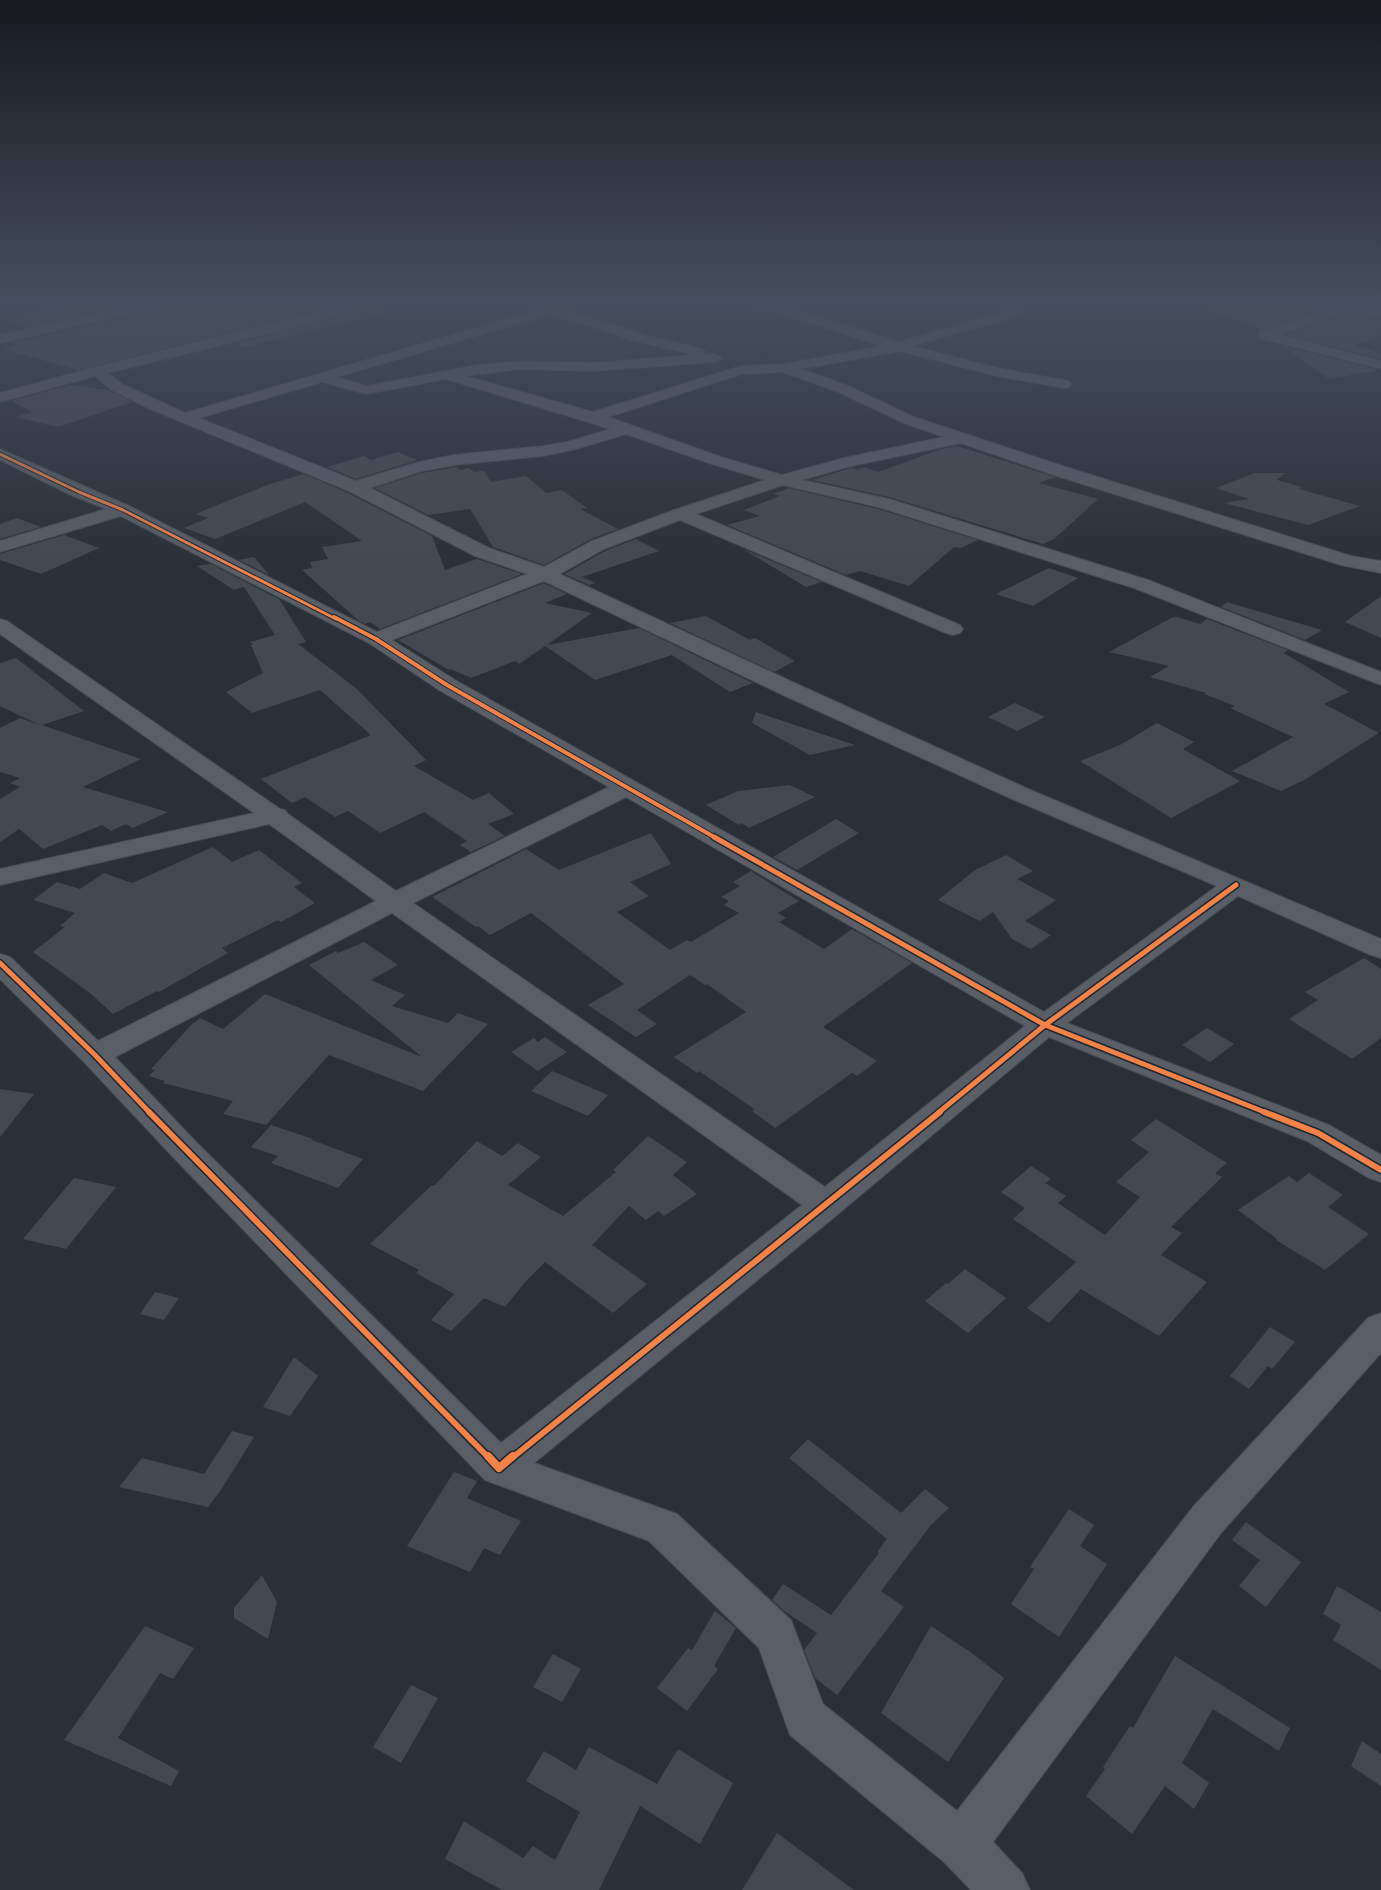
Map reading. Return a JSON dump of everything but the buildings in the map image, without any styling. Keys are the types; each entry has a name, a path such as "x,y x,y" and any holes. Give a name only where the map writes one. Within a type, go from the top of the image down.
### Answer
{"street":[{"path":"0,398 21,392"},
{"path":"128,392 154,406 355,487 482,552 545,574 791,690 1018,793 1236,885 1381,949"},
{"path":"184,418 274,392"},
{"path":"506,392 593,417 715,460 782,480 883,503 1141,584 1381,679"},
{"path":"593,417 671,392"},
{"path":"850,392 909,420 1063,472 1348,561 1381,567"},
{"path":"355,487 419,467 454,460 543,451 570,446 626,429"},
{"path":"376,639 545,574 598,544 680,514 782,480 844,464 964,438"},
{"path":"0,454 79,492 123,510 376,639 447,685 628,786 680,818 1045,1025 1318,1133 1381,1170"},
{"path":"0,546 123,510"},
{"path":"680,514 953,629"},
{"path":"1348,561 1381,556"},
{"path":"0,625 276,815 394,902 826,1206"},
{"path":"95,1055 394,902 628,786"},
{"path":"0,877 276,815"},
{"path":"499,1468 826,1206 1045,1025 1236,885"},
{"path":"0,963 95,1055 499,1468 663,1527 776,1635 806,1719 961,1845 1004,1890"},
{"path":"961,1845 1207,1520 1381,1328"}],"cycle path":[{"path":"0,454 79,492 123,510 376,639 447,685 1045,1025 1318,1133 1381,1170"},
{"path":"0,963 95,1055 186,1151 499,1468 826,1205 1045,1025 1236,885"}]}
